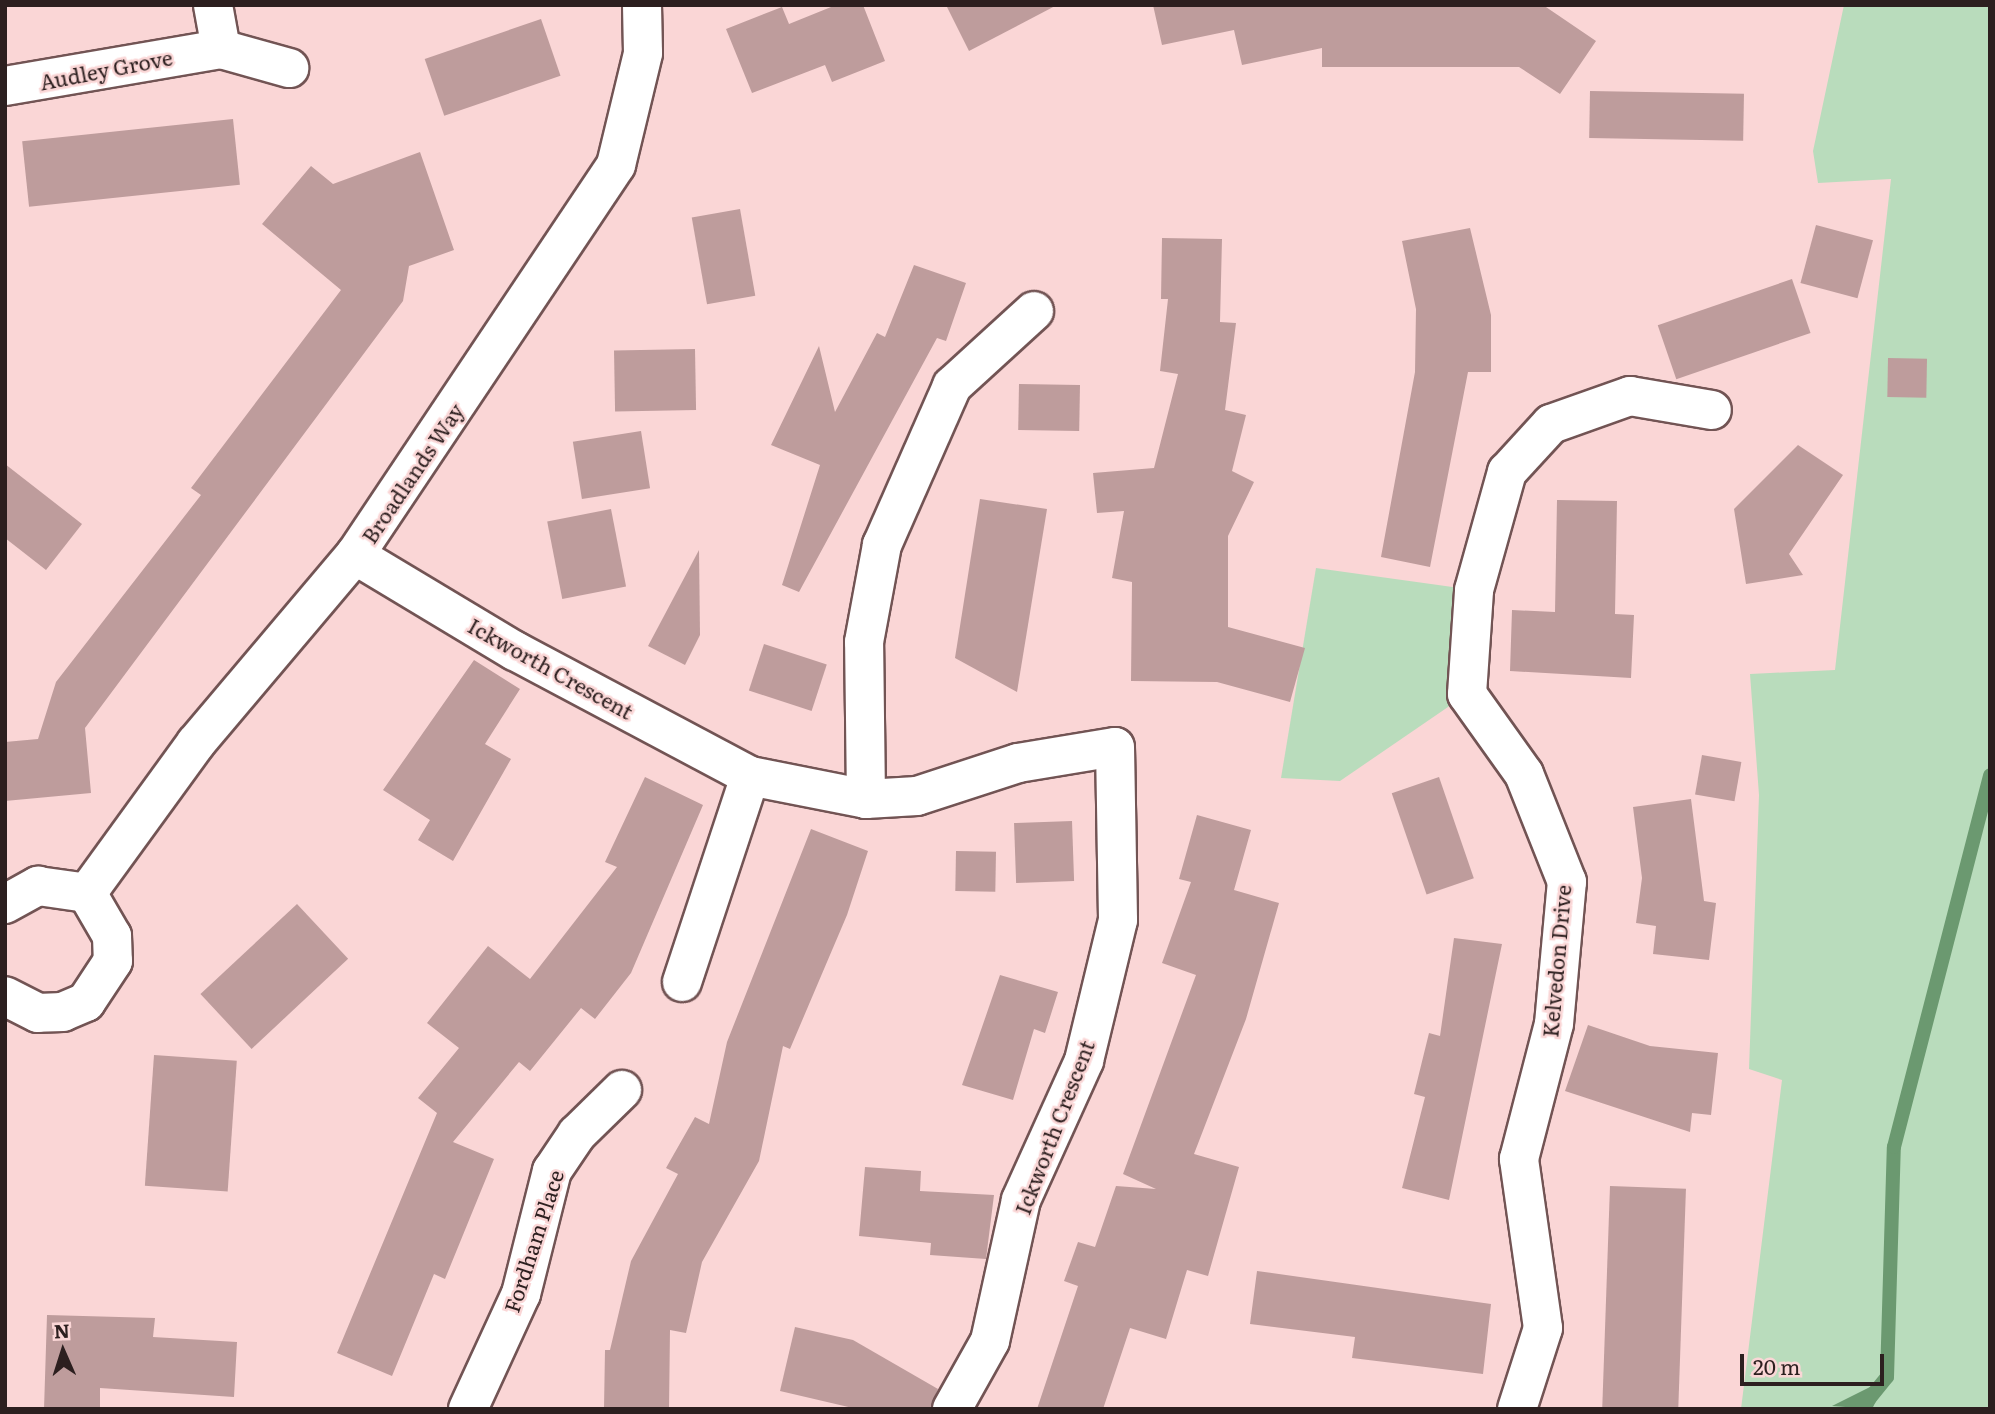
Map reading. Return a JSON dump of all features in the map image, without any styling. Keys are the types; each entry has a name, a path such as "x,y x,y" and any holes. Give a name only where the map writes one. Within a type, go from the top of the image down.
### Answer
{"street":[{"path":"213,5 221,49"},
{"name":"Broadlands Way","path":"87,893 196,743 355,555 616,164 643,52 642,5"},
{"name":"Audley Grove","path":"5,86 221,49 289,68"},
{"path":"866,799 864,642 882,545 952,386 1034,311"},
{"name":"Kelvedon Drive","path":"1517,1409 1543,1328 1519,1159 1554,1024 1567,882 1524,774 1467,694 1474,590 1507,472 1551,424 1630,397 1712,410"},
{"name":"Ickworth Crescent","path":"355,555 515,651 750,776 866,799 916,796 1018,763 1115,747 1118,920 1084,1061 1021,1200 990,1341 952,1409"},
{"path":"682,982 750,776"},
{"path":"5,904 37,886 87,893 112,936 103,984 86,1002 63,1012 7,1004"},
{"name":"Fordham Place","path":"467,1409 520,1294 552,1171 577,1134 622,1090"}],"shaded area":[{"path":"1844,5 1990,5 1990,1409 1741,1409 1782,1080 1749,1069 1759,795 1750,674 1835,670 1891,179 1818,183 1813,151"},
{"path":"1316,568 1474,590 1467,694 1340,781 1281,778"},
{"path":"1888,1378 1872,1409 1832,1406"}],"building":[{"path":"836,5 863,5 885,61 832,82 825,65 752,93 726,29 782,7 789,24"},
{"path":"946,5 1057,5 969,51"},
{"path":"1153,5 1543,5 1596,41 1560,94 1519,67 1322,67 1322,48 1242,65 1234,30 1162,45"},
{"path":"541,19 561,76 444,116 425,59"},
{"path":"1590,91 1744,94 1743,141 1589,138"},
{"path":"233,119 240,185 29,207 22,141"},
{"path":"420,152 454,250 409,266 403,301 85,728 91,793 5,801 5,742 38,739 56,682 201,495 191,488 341,290 262,224 311,166 333,184"},
{"path":"740,209 755,296 707,304 692,218"},
{"path":"1816,225 1873,240 1857,298 1800,283"},
{"path":"1470,228 1491,315 1491,372 1468,372 1430,567 1381,557 1415,372 1416,309 1402,241"},
{"path":"1162,238 1222,239 1220,322 1236,323 1225,410 1246,415 1232,471 1254,482 1228,536 1228,627 1305,648 1290,702 1217,682 1131,681 1132,582 1112,578 1124,511 1097,513 1093,473 1154,468 1178,374 1160,371 1168,299 1161,299"},
{"path":"914,265 966,283 946,341 937,338 799,592 782,585 820,465 771,445 819,346 835,412 877,333 885,337"},
{"path":"1792,279 1811,333 1676,379 1658,325"},
{"path":"695,349 696,410 615,411 614,350"},
{"path":"1888,358 1927,359 1926,398 1887,397"},
{"path":"1019,384 1080,385 1079,431 1018,430"},
{"path":"641,431 650,488 582,499 573,442"},
{"path":"1798,445 1843,475 1789,554 1803,575 1746,584 1734,509"},
{"path":"5,464 82,524 46,570 5,538"},
{"path":"980,499 1047,509 1017,692 955,658"},
{"path":"1557,500 1617,501 1615,614 1634,615 1631,678 1510,671 1512,610 1555,612"},
{"path":"611,509 626,587 562,599 547,521"},
{"path":"699,550 700,635 685,665 648,646"},
{"path":"764,644 827,664 812,711 749,691"},
{"path":"474,660 520,689 485,744 511,759 453,861 418,840 430,820 383,790"},
{"path":"1702,755 1741,762 1734,801 1695,794"},
{"path":"645,777 703,805 631,973 595,1019 581,1008 530,1071 519,1062 453,1142 494,1159 445,1279 434,1274 392,1376 337,1353 437,1113 418,1098 459,1048 427,1023 488,946 530,979 617,867 605,862"},
{"path":"1439,777 1474,878 1427,894 1392,793"},
{"path":"1691,799 1704,901 1716,903 1709,960 1653,954 1656,926 1636,923 1642,878 1633,807"},
{"path":"1197,815 1251,830 1234,890 1279,903 1246,1019 1194,1154 1239,1167 1208,1276 1187,1270 1166,1339 1130,1328 1103,1409 1037,1409 1078,1286 1064,1281 1078,1242 1095,1247 1116,1186 1156,1189 1123,1174 1196,975 1162,963 1191,882 1179,879"},
{"path":"1072,821 1074,881 1016,883 1014,823"},
{"path":"811,829 868,851 847,915 790,1049 783,1046 759,1161 702,1262 686,1333 670,1330 669,1409 604,1408 605,1350 610,1350 631,1261 678,1174 666,1168 695,1117 709,1124 727,1042"},
{"path":"956,851 996,852 995,892 955,891"},
{"path":"297,904 348,959 252,1049 200,994"},
{"path":"1454,938 1502,944 1449,1200 1402,1188 1425,1097 1414,1094 1429,1033 1440,1036"},
{"path":"1000,975 1058,992 1045,1033 1034,1029 1013,1100 962,1085"},
{"path":"1588,1025 1650,1046 1718,1053 1711,1115 1692,1113 1690,1132 1565,1091"},
{"path":"154,1055 237,1061 228,1191 145,1186"},
{"path":"865,1167 921,1171 920,1191 994,1195 986,1259 930,1255 931,1243 859,1236"},
{"path":"1610,1186 1686,1189 1678,1409 1602,1409"},
{"path":"1257,1271 1491,1304 1483,1374 1352,1358 1355,1337 1250,1324"},
{"path":"47,1315 155,1318 153,1337 237,1342 234,1397 100,1388 100,1409 44,1409"},
{"path":"795,1327 853,1340 938,1389 930,1409 857,1409 780,1391"}],"waterway":[{"path":"1861,1409 1887,1377 1894,1147 1990,775"}]}
